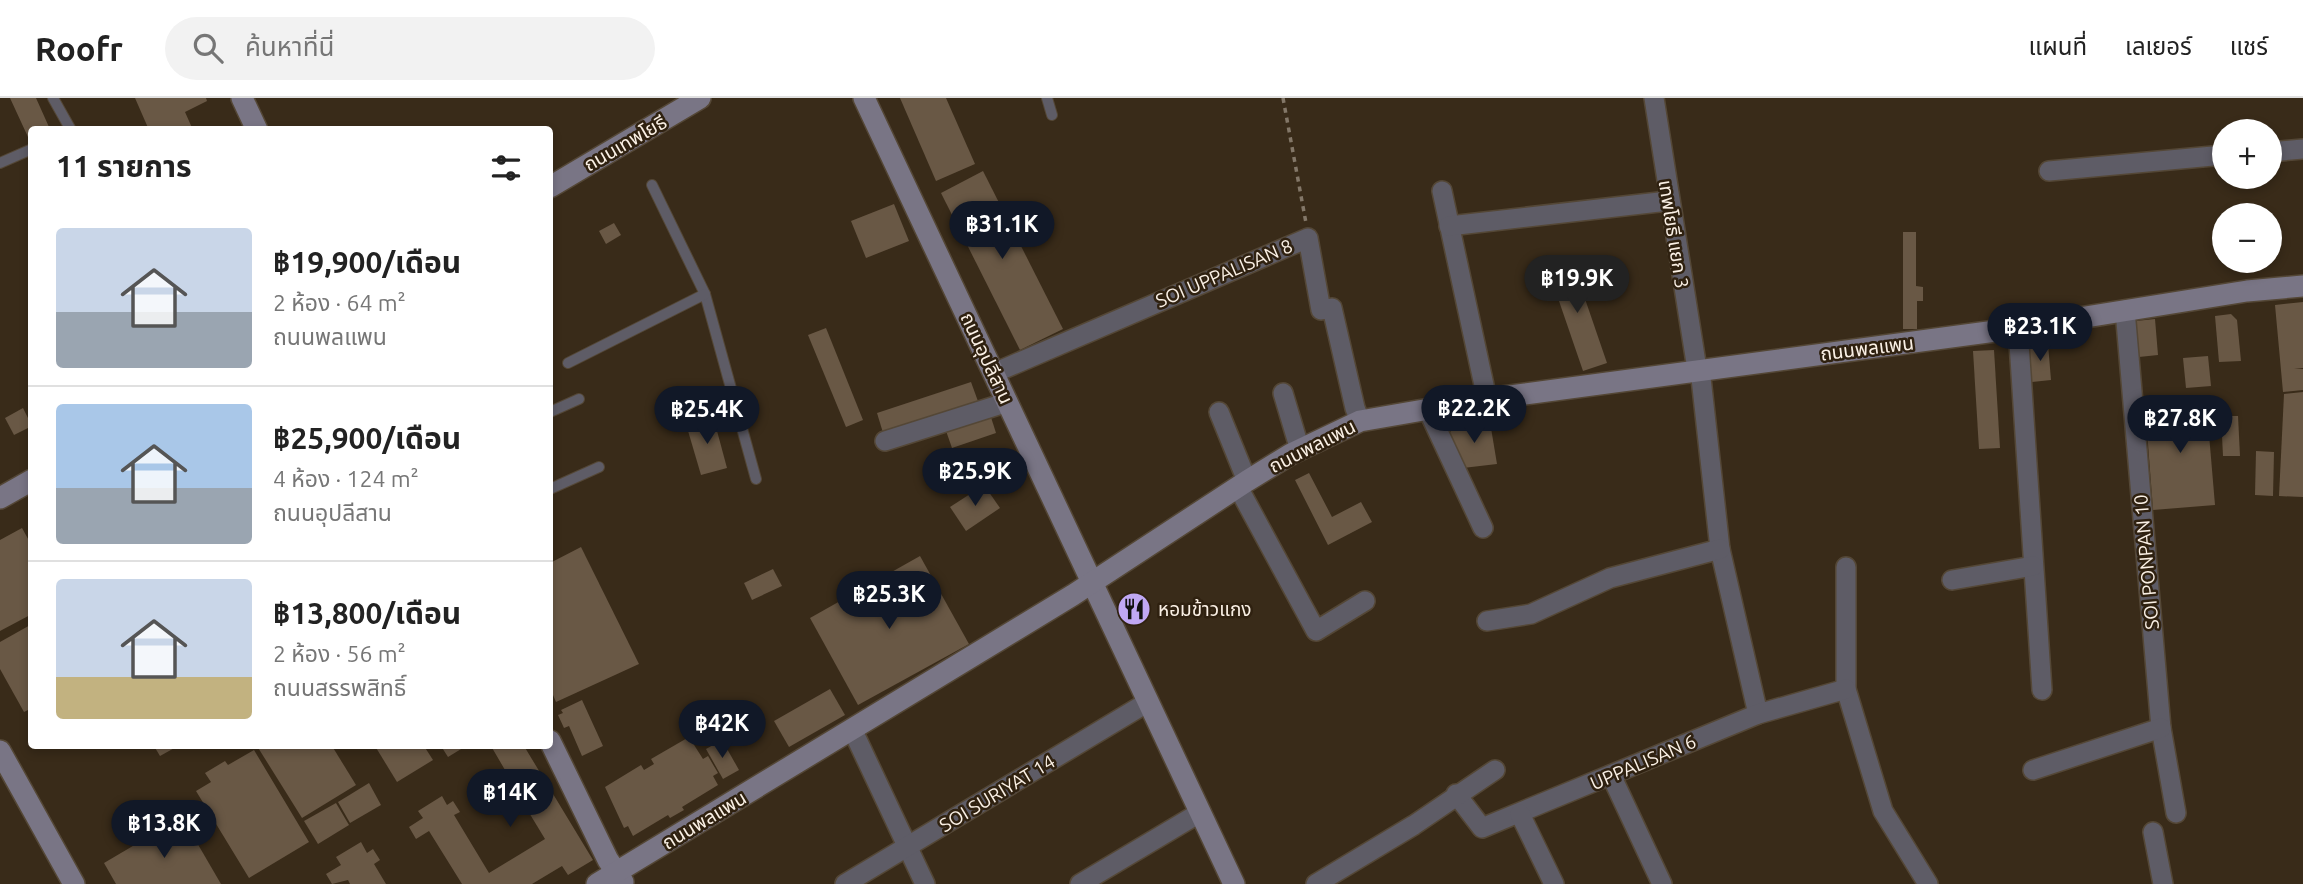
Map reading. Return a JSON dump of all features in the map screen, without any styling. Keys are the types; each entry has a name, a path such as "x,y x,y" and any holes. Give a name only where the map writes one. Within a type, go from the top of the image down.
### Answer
{"street":[{"path":"242,98 255,126"},
{"name":"ถนนเทพโยธี","path":"553,185 701,98"},
{"name":"ถนนอุปลีสาน","path":"864,98 1234,884"},
{"name":"เทพโยธี แยก 3","path":"1654,98 1668,201 1699,369 1720,549 1758,714"},
{"path":"2282,151 2303,149"},
{"path":"2049,170 2212,156"},
{"path":"1442,191 1487,399"},
{"path":"1449,226 1668,201"},
{"name":"SOI UPPALISAN 8","path":"994,373 1308,238 1321,310 1332,308 1360,421"},
{"name":"ถนนพลแพน","path":"597,884 620,878 1092,583 1242,484 1300,450 1360,421 1487,399 2018,328 2247,291 2303,286"},
{"name":"SOI PONPAN 10","path":"2125,310 2161,728 2176,813"},
{"path":"2018,328 2042,690"},
{"path":"1283,393 1300,450"},
{"path":"886,441 1008,402"},
{"path":"1428,410 1483,528"},
{"path":"1219,412 1242,484 1316,631 1365,601"},
{"path":"0,498 28,482"},
{"path":"1487,621 1531,614 1610,578 1720,549"},
{"path":"1846,566 1846,689 1883,811 1928,884"},
{"path":"1952,580 2033,566"},
{"name":"UPPALISAN 6","path":"1456,794 1482,828 1758,714 1846,689"},
{"name":"SOI SURIYAT 14","path":"845,884 1149,702"},
{"path":"2033,771 2161,728"},
{"path":"853,731 925,884"},
{"path":"553,747 620,878"},
{"path":"3,762 74,884"},
{"path":"1316,884 1414,825 1495,770"},
{"path":"1611,775 1662,884"},
{"path":"1080,884 1200,812"},
{"path":"1520,814 1554,884"},
{"path":"2153,832 2163,884"}],"lane":[{"path":"53,98 69,126"},
{"path":"1047,98 1052,115"},
{"path":"0,163 28,151"},
{"path":"652,185 705,294 756,479"},
{"path":"568,363 705,294"},
{"path":"553,411 579,399"},
{"path":"553,488 599,467"}],"path":[{"path":"1283,98 1308,238"}],"building":[{"path":"10,98 36,98 49,126 28,126 28,137"},
{"path":"135,98 206,98 207,101 185,112 191,126 147,126"},
{"path":"900,98 946,98 975,164 936,181"},
{"path":"983,171 1063,329 1020,350 941,193"},
{"path":"894,204 909,241 866,258 851,221"},
{"path":"614,223 621,235 606,244 599,231"},
{"path":"1903,232 1916,232 1916,286 1923,287 1923,301 1917,301 1917,329 1903,329"},
{"path":"1571,258 1607,363 1583,371 1547,266"},
{"path":"2303,302 2303,368 2294,369 2303,369 2303,390 2283,392 2275,305"},
{"path":"2231,314 2237,320 2241,361 2219,362 2215,316"},
{"path":"2155,319 2158,355 2139,357 2136,321"},
{"path":"826,328 863,420 846,427 808,335"},
{"path":"2048,344 2051,380 2032,382 2028,346"},
{"path":"1994,350 2000,448 1979,449 1973,351"},
{"path":"2208,356 2211,386 2186,388 2183,358"},
{"path":"971,382 979,404 884,436 877,413"},
{"path":"2303,392 2303,497 2279,496 2284,394"},
{"path":"2206,399 2215,505 2153,510 2145,404"},
{"path":"23,408 28,418 28,428 14,435 5,418"},
{"path":"990,414 996,433 952,448 945,428"},
{"path":"713,416 727,468 701,475 686,424"},
{"path":"2221,416 2238,416 2240,456 2223,456"},
{"path":"1490,422 1497,464 1463,468 1447,436 1454,427"},
{"path":"2256,451 2274,452 2273,496 2255,495"},
{"path":"1309,473 1332,517 1361,502 1372,522 1328,545 1295,480"},
{"path":"984,485 1000,508 966,531 950,507"},
{"path":"22,528 28,539 28,616 0,631 0,540"},
{"path":"581,547 639,664 556,702 553,695 553,561"},
{"path":"920,556 969,644 858,705 810,618"},
{"path":"773,569 782,586 752,600 744,583"},
{"path":"28,626 28,710 24,712 0,669 0,642"},
{"path":"830,689 845,715 789,747 774,721"},
{"path":"582,700 603,746 582,756 569,726 564,728 558,715 563,713 561,710"},
{"path":"689,737 703,759 708,756 718,773 713,776 718,785 682,807 684,810 670,818 668,815 633,836 628,826 624,828 605,787 641,765 644,770 654,764 651,759"},
{"path":"722,740 739,770 723,779 706,749"},
{"path":"156,749 173,749 160,756"},
{"path":"259,749 334,749 356,785 302,818"},
{"path":"377,749 426,749 433,760 397,782"},
{"path":"443,749 461,749 448,757"},
{"path":"493,749 526,749 593,860 568,875 562,866 532,884 462,884 429,831 416,839 409,827 423,818 418,811 442,796 447,805 453,801 460,812 454,815 489,873 545,839 511,783 498,791 491,779 505,770"},
{"path":"254,750 309,842 249,878 196,791 211,782 205,773 225,761 228,765"},
{"path":"369,783 381,805 350,823 338,802"},
{"path":"336,803 349,825 318,844 304,821"},
{"path":"182,817 221,884 116,884 104,863"},
{"path":"361,842 367,853 373,849 380,860 374,864 386,884 350,884 348,880 332,884 326,874 341,865 336,857"}],"place":[{"name":"หอมข้าวแกง","path":"1134,609"}]}
